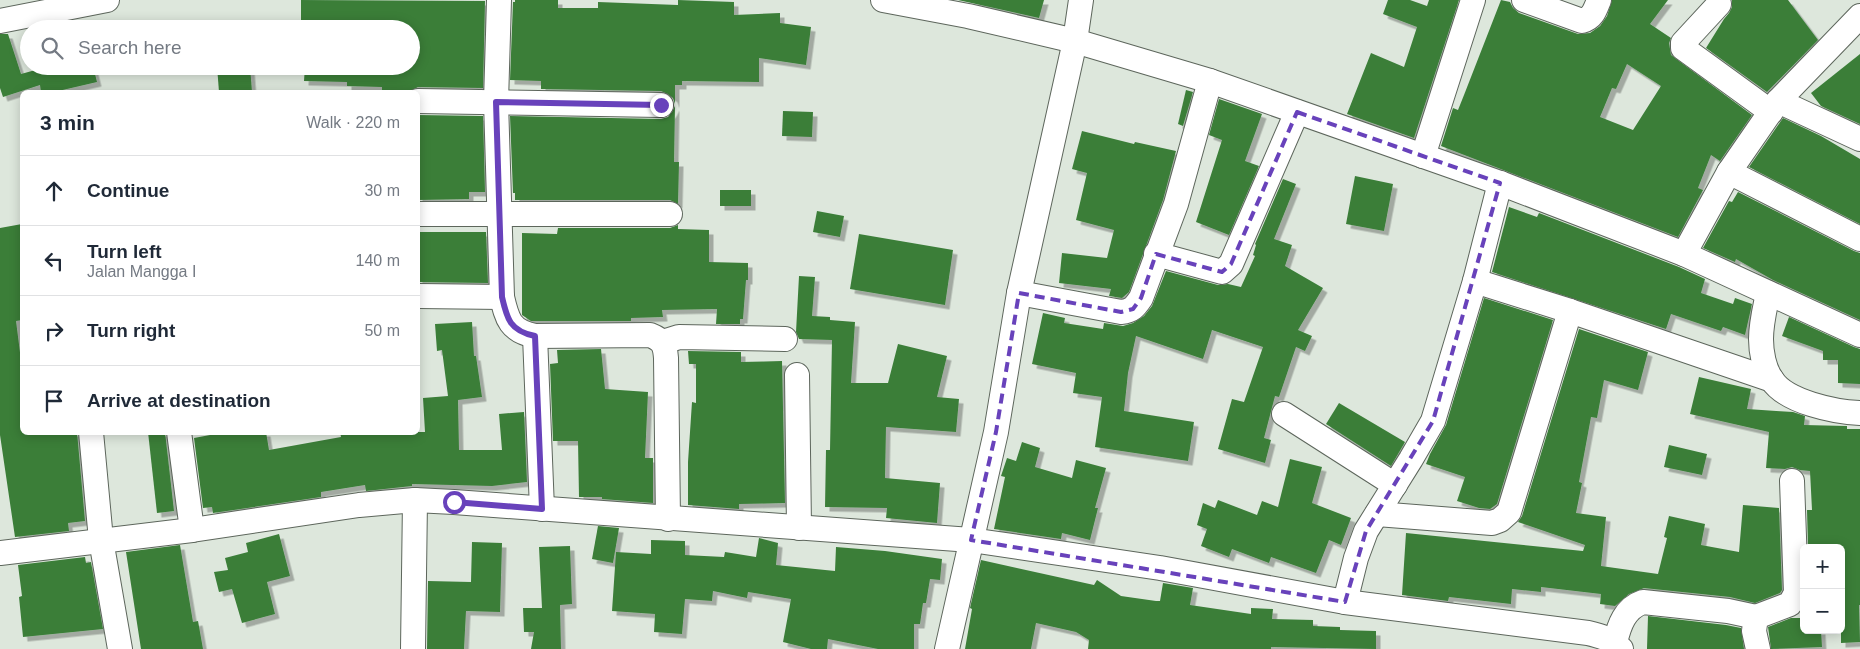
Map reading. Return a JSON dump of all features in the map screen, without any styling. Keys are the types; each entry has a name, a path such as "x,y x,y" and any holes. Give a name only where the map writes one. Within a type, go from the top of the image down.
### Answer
{"street":[{"path":"0,21 107,0"},
{"path":"499,0 496,102 502,297 506,315 522,333 535,336 650,335 663,342 666,358 668,519"},
{"path":"883,0 968,16 1075,41 1210,81 1500,183 1684,254 1860,335"},
{"path":"947,649 996,432 1019,293 1075,41 1081,0"},
{"path":"1423,156 1473,0"},
{"path":"1524,0 1582,21 1590,19 1599,0"},
{"path":"1719,4 1683,43 1686,52 1774,106 1860,139"},
{"path":"1684,254 1729,172 1774,106 1860,16"},
{"path":"1019,293 1122,312 1129,311 1141,298 1176,204 1210,81"},
{"path":"420,101 661,105"},
{"path":"1156,254 1222,272 1231,264 1296,112"},
{"path":"1729,172 1860,239"},
{"path":"1345,602 1356,558 1366,531 1433,420 1475,281 1500,183"},
{"path":"420,214 670,214"},
{"path":"1475,281 1570,311 1772,380 1807,404 1860,413"},
{"path":"1768,293 1761,339 1763,358 1772,380"},
{"path":"420,296 502,297"},
{"path":"1377,514 1492,523 1500,520 1509,512 1570,311"},
{"path":"535,336 542,509"},
{"path":"663,342 679,337 784,339"},
{"path":"797,375 798,528"},
{"path":"1284,414 1394,485"},
{"path":"91,435 102,540 120,649"},
{"path":"179,435 192,530"},
{"path":"1758,649 1754,631 1756,618 1760,614 1790,604 1796,593 1792,481"},
{"path":"413,649 415,500"},
{"path":"0,553 192,530 359,504 415,500 971,540 1160,568 1345,602 1588,633 1603,636 1618,646"},
{"path":"1618,646 1617,632 1625,615 1633,606 1643,602 1728,611 1756,618"}],"highlighted area":[{"path":"1297,112 1500,183 1433,421 1366,531 1345,602 971,540 996,432 1019,293 1121,312 1133,309 1141,298 1156,254 1222,272 1231,264"}],"building":[{"path":"301,0 485,1 483,88 418,87 412,90 382,90 382,87 347,86 347,82 304,81 304,75 420,75 420,20 301,20"},
{"path":"515,0 558,0 558,8 598,8 598,2 678,5 678,0 734,2 734,15 780,13 780,23 811,27 806,65 759,58 759,82 682,81 682,85 675,85 675,104 673,98 661,91 541,89 541,81 510,80 513,2"},
{"path":"958,0 1044,0 1039,18"},
{"path":"1388,0 1410,0 1427,6 1429,0 1459,0 1414,138 1347,114 1371,53 1404,67 1417,27 1383,14"},
{"path":"1501,0 1510,2 1519,13 1578,34 1590,33 1600,26 1607,16 1612,0 1668,0 1650,24 1671,38 1669,43 1671,55 1752,115 1720,161 1711,155 1698,188 1703,190 1678,237 1441,146 1453,108 1458,110","holes":["1627,64 1661,86 1633,130 1600,117 1612,88 1616,89"]},
{"path":"1732,0 1788,0 1818,40 1767,92 1706,48 1729,13 1732,7"},
{"path":"0,34 8,34 20,75 95,75 97,82 63,90 41,90 40,85 3,97 0,88"},
{"path":"1860,54 1860,124 1821,106 1811,93"},
{"path":"218,75 251,75 252,90 219,90"},
{"path":"1186,90 1193,92 1183,126 1178,124"},
{"path":"1219,99 1262,114 1245,161 1259,166 1229,235 1196,222 1222,140 1209,135"},
{"path":"675,106 674,162 679,162 678,204 670,200 515,200 515,193 513,193 510,116 661,119 668,117"},
{"path":"783,111 813,112 812,137 782,136"},
{"path":"420,115 483,116 485,192 469,192 469,199 420,200"},
{"path":"1783,118 1821,136 1860,159 1860,224 1749,167"},
{"path":"1082,131 1134,144 1135,142 1176,151 1163,200 1129,292 1122,298 1109,296 1111,289 1059,283 1062,253 1107,258 1114,230 1076,220 1087,173 1072,169"},
{"path":"1355,176 1393,184 1384,231 1346,224"},
{"path":"1283,179 1296,184 1274,239 1292,245 1285,266 1323,288 1298,330 1312,336 1305,351 1296,347 1279,397 1275,396 1264,438 1271,440 1265,463 1218,449 1232,399 1244,402 1263,347 1212,330 1203,359 1136,336 1128,373 1124,411 1194,422 1188,461 1095,447 1102,397 1073,393 1076,373 1032,364 1043,313 1065,318 1064,323 1103,329 1104,323 1123,326 1133,323 1144,316 1152,306 1166,271 1218,285 1228,284 1241,287 1255,256 1253,255 1255,244"},
{"path":"720,190 751,190 751,206 720,206"},
{"path":"1738,192 1860,253 1860,320 1773,280 1736,259 1735,262 1703,248 1729,201 1732,202"},
{"path":"1509,207 1537,217 1539,213 1679,267 1705,279 1701,293 1733,304 1735,298 1752,304 1745,335 1723,327 1721,331 1671,314 1666,329 1492,272"},
{"path":"817,211 844,216 840,237 813,232"},
{"path":"20,224 20,320 16,321 20,352 20,435 77,435 85,521 68,523 69,531 15,537 0,435 0,228"},
{"path":"678,225 678,229 709,230 709,262 748,263 748,280 746,280 743,319 740,319 740,324 716,324 717,309 662,310 663,317 631,318 631,321 531,321 522,315 522,233 557,234 558,228 670,228"},
{"path":"420,232 486,232 488,283 420,282"},
{"path":"859,234 953,250 945,305 850,289"},
{"path":"799,276 815,277 812,316 855,322 851,383 888,383 898,344 947,356 937,397 959,399 956,432 886,427 885,478 940,483 937,523 886,518 887,508 825,507 826,450 830,450 832,340 799,339 796,332"},
{"path":"1484,298 1553,320 1497,504 1490,509 1479,508 1457,501 1465,477 1426,464 1446,425"},
{"path":"1789,317 1860,349 1860,384 1838,383 1838,360 1823,360 1823,351 1782,336"},
{"path":"472,322 474,356 476,356 482,397 458,400 459,450 502,450 499,414 524,412 527,482 492,486 412,484 412,486 366,491 365,485 321,492 321,497 213,513 212,507 203,508 194,438 210,435 266,435 269,450 341,437 341,435 420,435 420,432 425,432 423,398 448,396 442,350 437,351 435,324"},
{"path":"1579,329 1648,352 1638,390 1604,380 1597,418 1591,417 1579,482 1582,483 1576,513 1606,517 1601,566 1658,574 1667,538 1664,537 1669,516 1705,524 1701,545 1739,552 1743,505 1779,508 1782,590 1780,593 1755,603 1730,597 1644,588 1629,594 1615,606 1600,604 1601,594 1541,587 1541,592 1512,589 1511,604 1449,597 1448,601 1402,595 1406,533 1583,551 1585,545 1518,522 1522,516"},
{"path":"601,349 605,389 648,392 645,458 653,458 653,503 602,499 602,497 579,497 578,441 553,441 550,364 558,363 557,350"},
{"path":"688,351 741,352 741,362 782,361 785,503 739,504 739,509 688,505 688,462 692,402 696,403 696,364 689,364"},
{"path":"1699,377 1751,389 1747,409 1793,412 1805,416 1804,425 1847,426 1847,429 1860,429 1860,642 1841,643 1841,634 1845,634 1845,544 1808,544 1807,510 1812,510 1810,471 1792,467 1785,469 1766,468 1769,432 1690,414"},
{"path":"1339,403 1405,442 1391,466 1326,424"},
{"path":"148,435 165,435 174,511 157,513"},
{"path":"1022,442 1040,448 1035,467 1072,478 1076,460 1106,468 1095,508 1098,508 1090,540 1062,533 1061,539 994,529 1005,477 1001,476 1007,458 1016,461"},
{"path":"1669,445 1707,454 1702,475 1664,467"},
{"path":"1290,459 1322,467 1312,503 1351,518 1341,545 1329,540 1316,573 1271,557 1269,563 1232,549 1229,557 1201,546 1207,529 1197,525 1203,503 1215,508 1218,500 1257,515 1262,501 1278,507"},
{"path":"598,526 619,528 613,563 592,559"},
{"path":"279,534 290,576 267,582 275,614 242,623 232,589 219,592 214,572 228,570 225,558 248,552 246,543"},
{"path":"759,538 778,543 776,565 835,571 836,547 885,551 942,559 940,580 930,579 926,603 923,603 920,624 914,624 914,649 878,649 828,639 827,649 811,649 783,642 791,599 748,592 747,598 713,591 712,601 685,599 682,634 654,632 655,614 612,611 616,552 651,554 651,540 685,541 685,555 724,557 725,552 756,557"},
{"path":"472,542 502,543 500,612 466,611 464,649 427,649 428,581 471,582"},
{"path":"180,545 193,622 198,621 203,649 141,649 126,552"},
{"path":"570,546 572,604 560,605 561,649 531,649 534,632 524,632 523,608 542,608 539,547"},
{"path":"85,557 86,563 91,562 103,629 23,637 19,597 22,596 18,565"},
{"path":"981,560 1094,585 1097,580 1121,596 1156,601 1160,601 1163,583 1193,588 1190,605 1251,614 1251,608 1273,609 1272,619 1313,620 1313,626 1340,627 1340,630 1376,631 1376,649 1271,647 1271,649 1088,649 1089,640 1076,632 1036,623 1031,649 965,649 972,609 970,608"},
{"path":"1648,616 1741,628 1744,649 1647,649"},
{"path":"1791,618 1800,618 1800,634 1821,634 1822,647 1771,649 1768,627"}],"route":[{"path":"454,502 542,509 535,336 522,333 512,324 506,315 502,297 496,102 661,105"}]}
